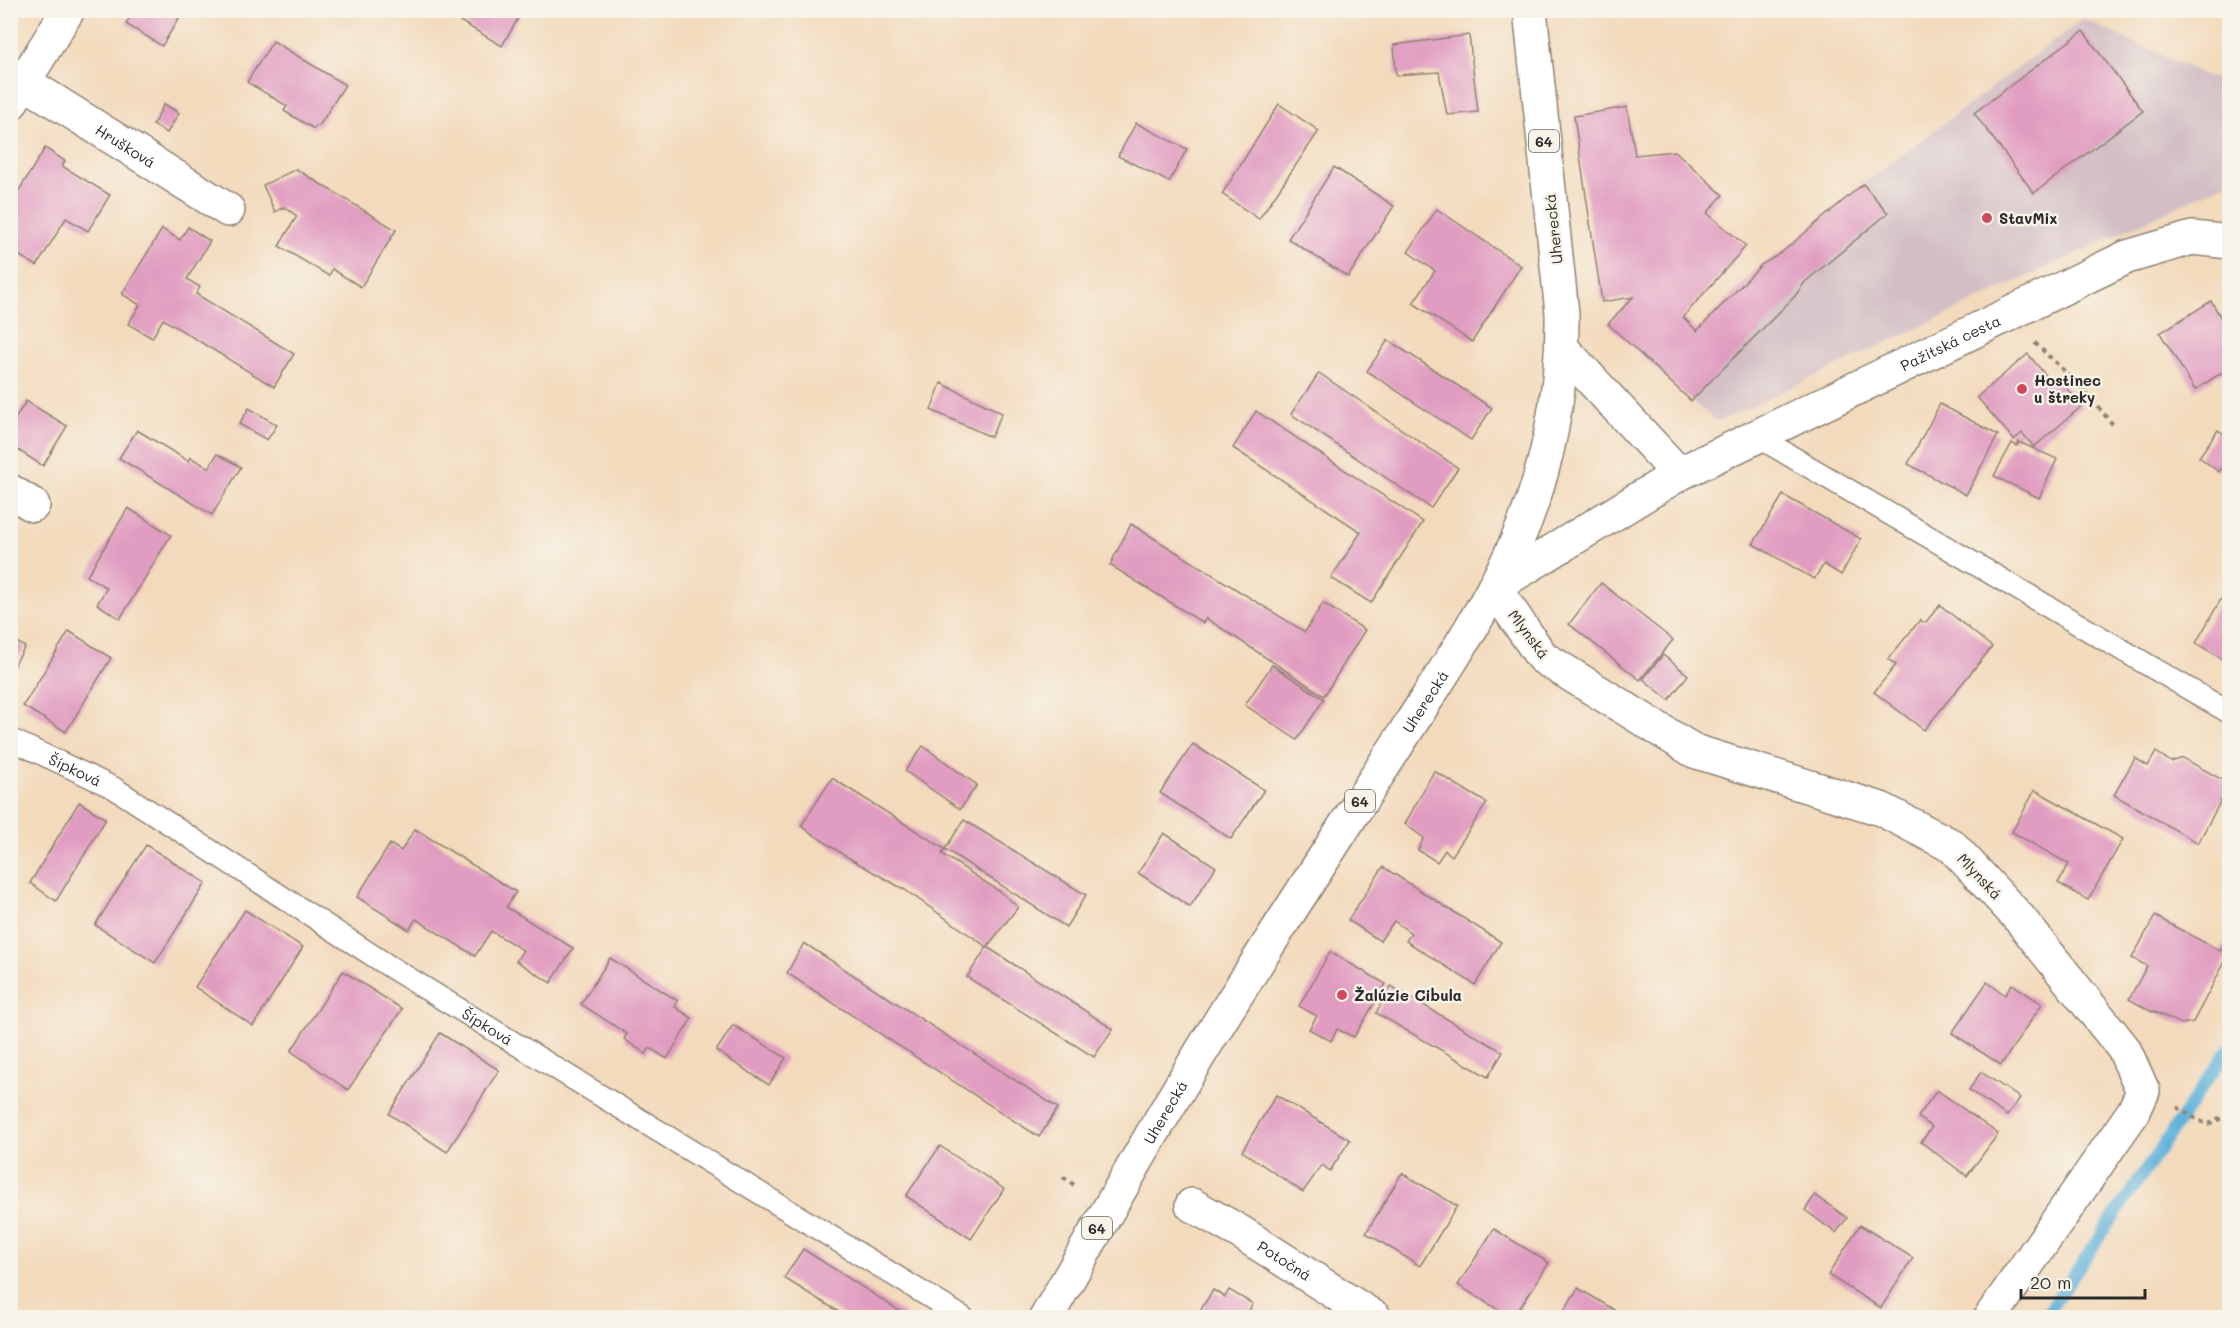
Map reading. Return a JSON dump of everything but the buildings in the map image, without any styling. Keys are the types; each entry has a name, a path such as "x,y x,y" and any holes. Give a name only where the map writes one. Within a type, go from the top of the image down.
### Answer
{"street":[{"path":"17,93 68,10"},
{"name":"Uherecká","path":"1046,1317 1232,1001 1476,622 1517,542 1533,500 1558,388 1562,348 1562,313 1530,10"},
{"name":"Hrušková","path":"17,93 228,210"},
{"name":"Pažitská cesta","path":"1494,587 1679,474 2127,257 2192,238 2229,242"},
{"path":"1562,348 1679,474"},
{"name":"Mlynská","path":"1494,587 1542,657 1694,751 1881,808 1952,846 2020,919 2124,1049 2143,1091 2134,1111 1990,1317"},
{"name":"Potočná","path":"1192,1204 1375,1317"}],"lane":[{"path":"1758,437 2229,713"},
{"name":"Šípková","path":"10,739 114,788 392,968 964,1317"}],"path":[{"path":"2006,316 2081,387 2115,427"},
{"path":"2175,1106 2199,1121 2209,1124 2229,1114"}],"shaded area":[{"name":"StavMix","path":"2083,19 2229,86 2229,182 1718,422 1691,401 1659,370 1761,265 1781,253 1863,184"}],"waterway":[{"path":"2044,1318 2230,1047"}],"place":[{"name":"StavMix","path":"1987,218"},
{"name":"Hostinec u štreky","path":"2022,389"},
{"name":"Žalúzie Cibula","path":"1342,995"}]}
